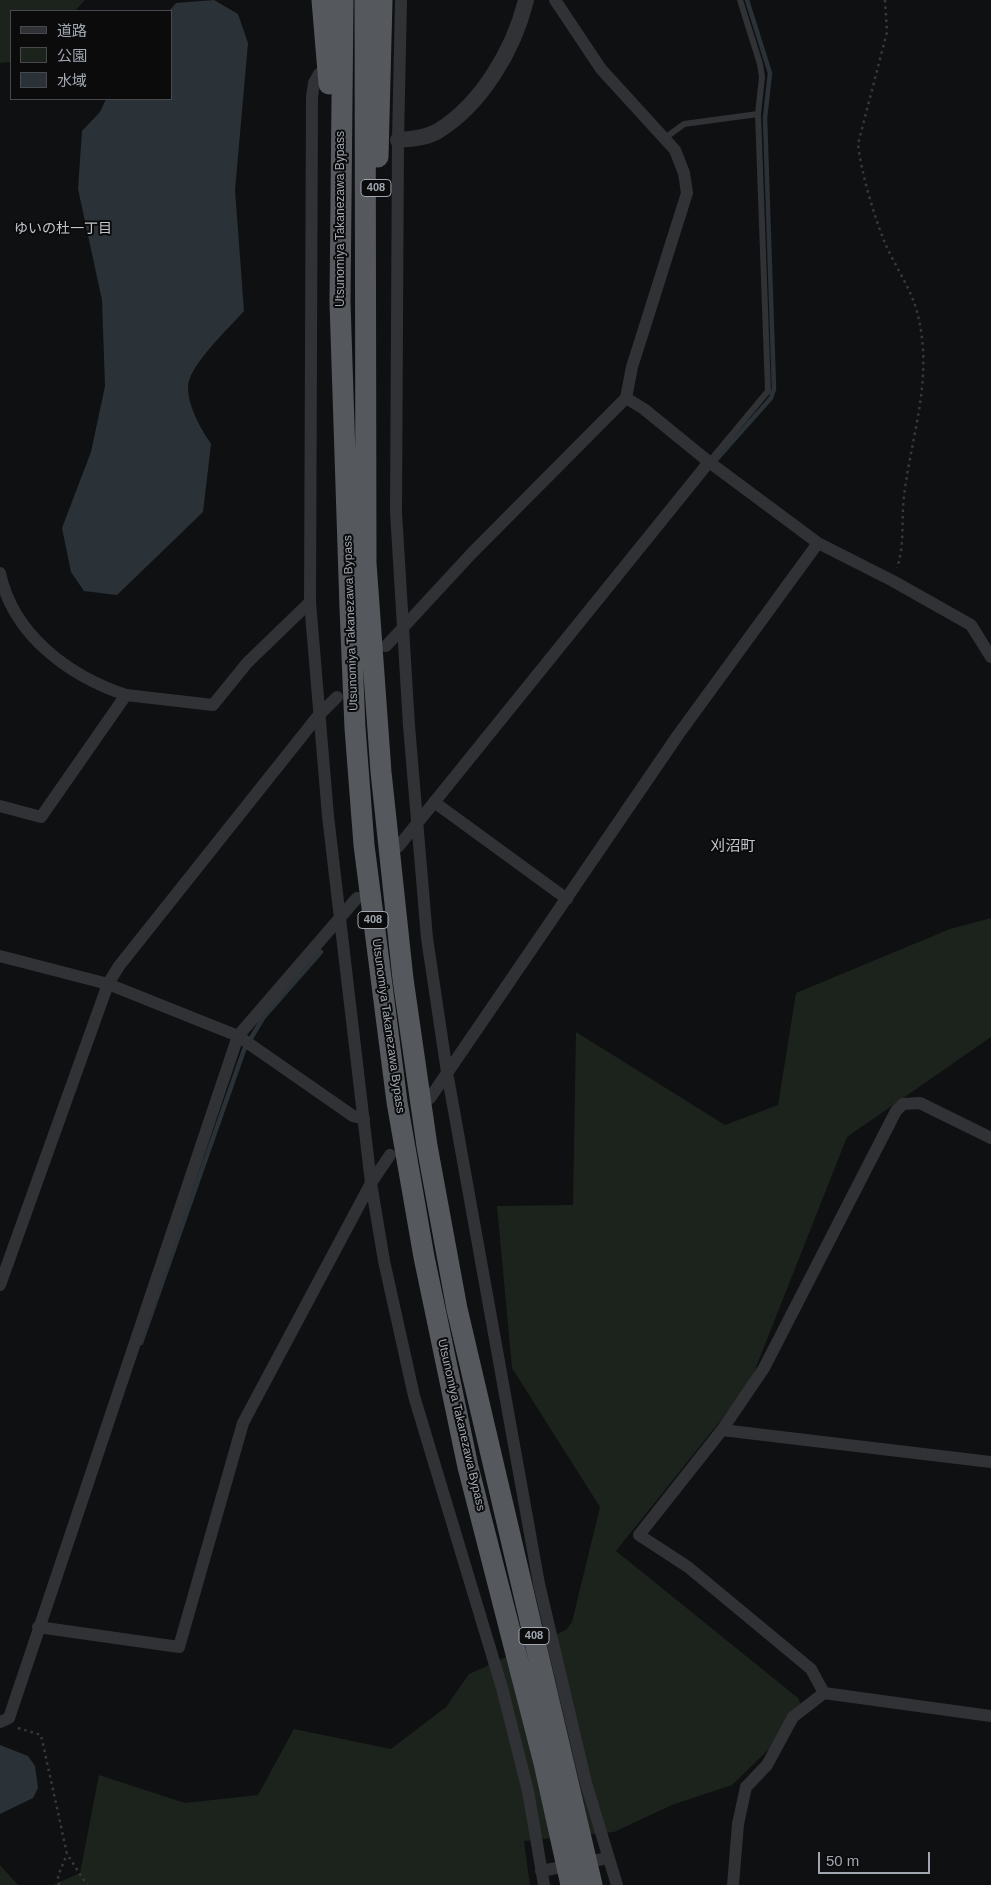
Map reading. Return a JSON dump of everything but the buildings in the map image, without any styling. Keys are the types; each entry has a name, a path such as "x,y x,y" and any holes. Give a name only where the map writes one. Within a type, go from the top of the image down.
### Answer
{"highway":[{"name":"408","path":"322,0 340,256"},
{"name":"Utsunomiya Takanezawa Bypass","path":"342,0 340,256 355,728 364,845 397,1102 424,1257 468,1467 544,1763 575,1871 592,1885"},
{"name":"Utsunomiya Takanezawa Bypass","path":"365,0 366,563 381,772 403,980 439,1220 575,1871"},
{"name":"408","path":"365,376 379,136 382,0"}],"street":[{"path":"401,0 398,140 396,503 416,824 427,938 447,1072 539,1584 586,1783 617,1885"},
{"path":"398,140 416,139 438,132 473,100 511,43 526,0"},
{"path":"386,646 472,553 626,398 632,367 687,193 684,173 675,150 601,69 555,0"},
{"path":"328,70 318,74 314,83 312,97 310,602 318,716 371,1183 384,1262 414,1396 502,1688 528,1791 544,1885"},
{"path":"626,398 644,409 709,462 818,543 893,581 971,625 991,657"},
{"path":"398,847 709,462"},
{"path":"430,1098 678,735 818,543"},
{"path":"0,573 3,588 21,620 41,646 70,670 108,689 126,695 213,705 247,663 310,602"},
{"path":"0,806 41,817 126,695"},
{"path":"0,1285 108,984 126,958 318,716 337,697"},
{"path":"434,802 567,899"},
{"path":"0,1722 9,1718 238,1036 357,898"},
{"path":"0,956 108,984 238,1036 353,1116 364,1118"},
{"path":"824,1693 811,1669 688,1566 639,1535 722,1430 764,1368 896,1111 903,1104 920,1103 991,1138"},
{"path":"38,1628 179,1647 244,1424 371,1183 390,1155"},
{"path":"722,1430 991,1462"},
{"path":"732,1885 738,1824 746,1787 767,1765 793,1717 824,1693 991,1716"},
{"path":"541,1871 575,1871 608,1858"}],"lane":[{"path":"709,462 768,391 758,114 762,77 760,64 740,0"},
{"path":"665,138 684,124 758,114"}],"path":[{"path":"885,0 887,32 858,144 860,161 884,241 916,308 923,355 924,389 904,497 901,557 893,581"},
{"path":"16,1728 41,1735 66,1854 88,1885"},
{"path":"59,1885 58,1876 66,1854"}],"green space":[{"path":"0,0 85,0 76,10 10,10 10,62 0,63"},
{"path":"991,918 991,1037 847,1137 749,1385 616,1551 798,1698 805,1714 732,1785 672,1805 614,1832 524,1841 530,1885 53,1885 80,1873 99,1775 185,1803 258,1795 294,1729 391,1749 446,1707 469,1674 566,1630 572,1622 600,1507 512,1368 497,1206 573,1205 576,1032 725,1125 778,1105 796,993 950,929"},
{"path":"0,1865 18,1885 0,1885"}],"water":[{"path":"214,0 238,14 248,43 235,190 244,311 202,358 190,378 188,387 190,402 199,425 211,444 203,512 117,595 84,591 71,572 62,528 91,452 105,386 102,300 78,189 82,131 100,112 106,100 172,100 172,10 170,10 176,3"},
{"path":"0,1745 28,1756 35,1766 38,1788 33,1798 0,1814"}],"waterway":[{"path":"716,460 771,398 774,389 765,118 770,73 747,0"},
{"path":"141,1343 244,1050 263,1018 321,952"}],"district":[{"name":"ゆいの杜一丁目","path":"63,229"},
{"name":"刈沼町","path":"733,847"}]}
